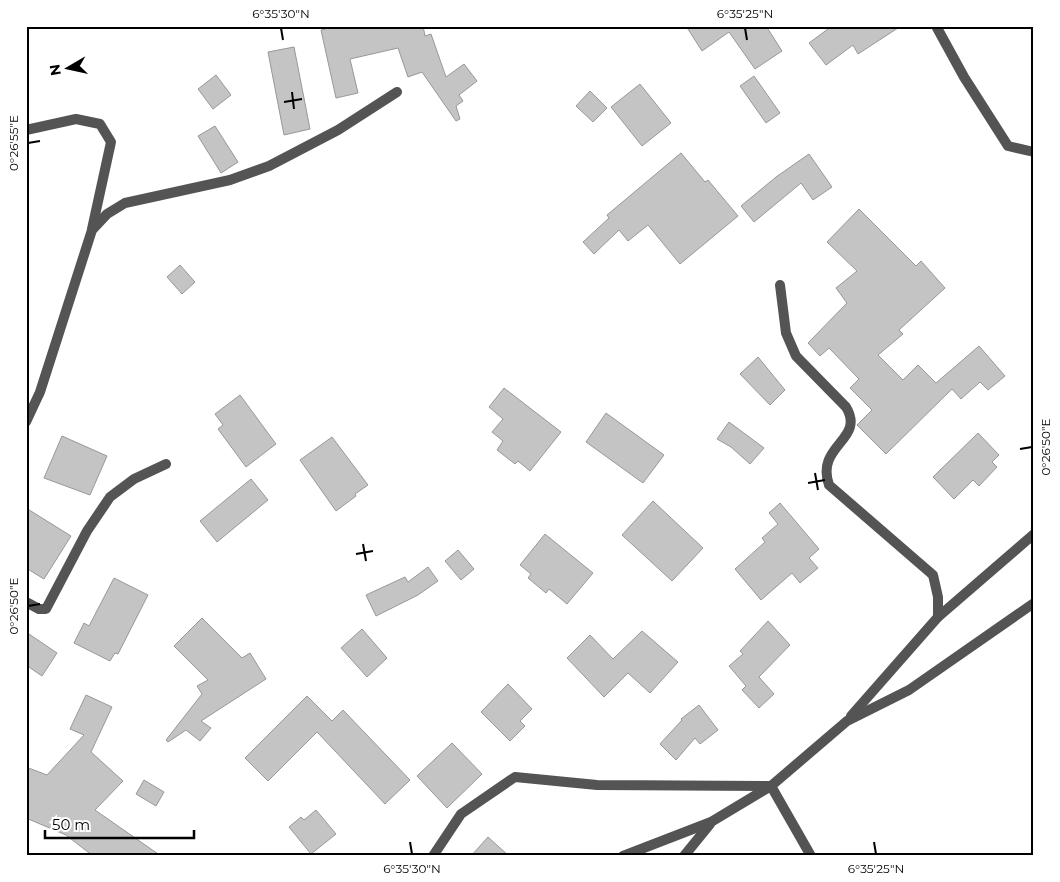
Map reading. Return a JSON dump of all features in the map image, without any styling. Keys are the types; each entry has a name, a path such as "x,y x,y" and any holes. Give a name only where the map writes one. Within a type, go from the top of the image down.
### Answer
{"street":[{"path":"936,26 964,77 1008,146 1034,152"},
{"path":"92,230 107,214 124,203 230,180 269,166 338,130 396,92"},
{"path":"26,130 76,120 100,124 111,142 92,230 40,392 26,422"},
{"path":"780,285 786,333 796,356 846,407 852,416 852,428 828,459 825,472 829,485 933,575 938,598 938,616"},
{"path":"26,602 39,609 46,609 87,531 110,496 134,479 166,464"},
{"path":"624,856 711,822 771,786 848,721 938,616 1034,534"},
{"path":"848,721 909,690 1034,603"},
{"path":"433,856 461,814 515,777 597,785 771,786"},
{"path":"771,786 811,856"},
{"path":"684,856 711,822"}],"building":[{"path":"336,26 423,26 425,36 431,34 446,77 464,64 477,81 459,95 463,101 456,106 460,119 456,121 422,72 408,77 398,48 350,59 358,93 336,98 321,30"},
{"path":"686,26 766,26 782,51 755,69 729,32 702,51"},
{"path":"832,26 901,26 858,54 853,45 826,65 809,43"},
{"path":"294,47 310,129 284,135 268,52"},
{"path":"216,75 231,95 213,109 198,89"},
{"path":"754,76 780,113 766,123 740,86"},
{"path":"640,84 671,123 642,146 611,107"},
{"path":"590,91 607,108 593,122 576,106"},
{"path":"215,126 238,162 221,173 198,136"},
{"path":"681,153 705,182 708,180 738,216 680,264 648,225 628,241 619,230 594,254 583,242 609,218 607,215"},
{"path":"809,154 832,187 813,200 801,183 754,222 741,206 776,177"},
{"path":"859,209 916,266 921,261 945,288 899,330 903,334 878,355 903,380 918,365 936,383 979,346 1005,376 988,390 980,382 961,399 952,389 886,454 857,425 872,410 850,388 859,379 829,348 820,356 808,343 847,303 836,288 857,271 827,242"},
{"path":"180,265 195,282 182,294 167,277"},
{"path":"758,357 785,390 770,405 740,374"},
{"path":"504,388 561,432 530,471 518,461 515,464 497,450 503,441 492,432 503,419 489,407"},
{"path":"240,395 276,444 246,467 218,429 223,425 215,414"},
{"path":"606,413 664,455 643,483 586,442"},
{"path":"729,422 764,448 750,464 731,447 717,439"},
{"path":"978,433 999,455 992,462 997,467 979,486 973,480 954,499 933,477"},
{"path":"62,436 107,456 90,495 44,478"},
{"path":"332,437 368,485 336,511 300,460"},
{"path":"251,479 268,500 217,542 200,521"},
{"path":"653,501 703,548 672,581 622,535"},
{"path":"780,503 819,549 809,558 818,568 800,583 792,573 761,600 735,569 765,542 762,538 778,524 769,513"},
{"path":"26,508 71,536 44,579 26,568"},
{"path":"545,534 593,573 567,604 549,589 546,593 528,578 531,574 520,565"},
{"path":"458,550 474,569 461,580 445,561"},
{"path":"428,567 438,581 418,595 376,616 366,595 405,577 408,582"},
{"path":"114,578 148,595 118,654 115,653 110,661 74,643 84,623 89,626"},
{"path":"202,618 242,658 250,653 266,679 201,721 211,728 200,741 186,730 168,742 166,740 202,694 197,686 208,680 174,646"},
{"path":"768,621 790,645 759,677 774,694 759,708 742,690 746,686 729,666 743,654 740,651"},
{"path":"362,629 387,658 367,677 341,648"},
{"path":"642,631 678,662 650,693 628,673 604,697 567,658 590,635 613,659"},
{"path":"26,632 57,653 42,676 26,665"},
{"path":"508,684 532,709 520,721 525,726 510,741 481,712"},
{"path":"86,695 112,707 91,752 123,781 95,810 161,856 93,856 66,835 26,818 26,767 47,775 84,735 70,729"},
{"path":"307,696 332,721 343,710 410,780 385,804 317,732 268,781 245,758"},
{"path":"699,705 718,730 700,744 695,738 676,760 660,744 681,719"},
{"path":"452,743 482,774 447,808 417,776"},
{"path":"144,780 164,792 156,806 136,794"},
{"path":"316,810 336,834 311,854 289,827 301,817 304,820"},
{"path":"488,837 509,856 471,856"}]}
